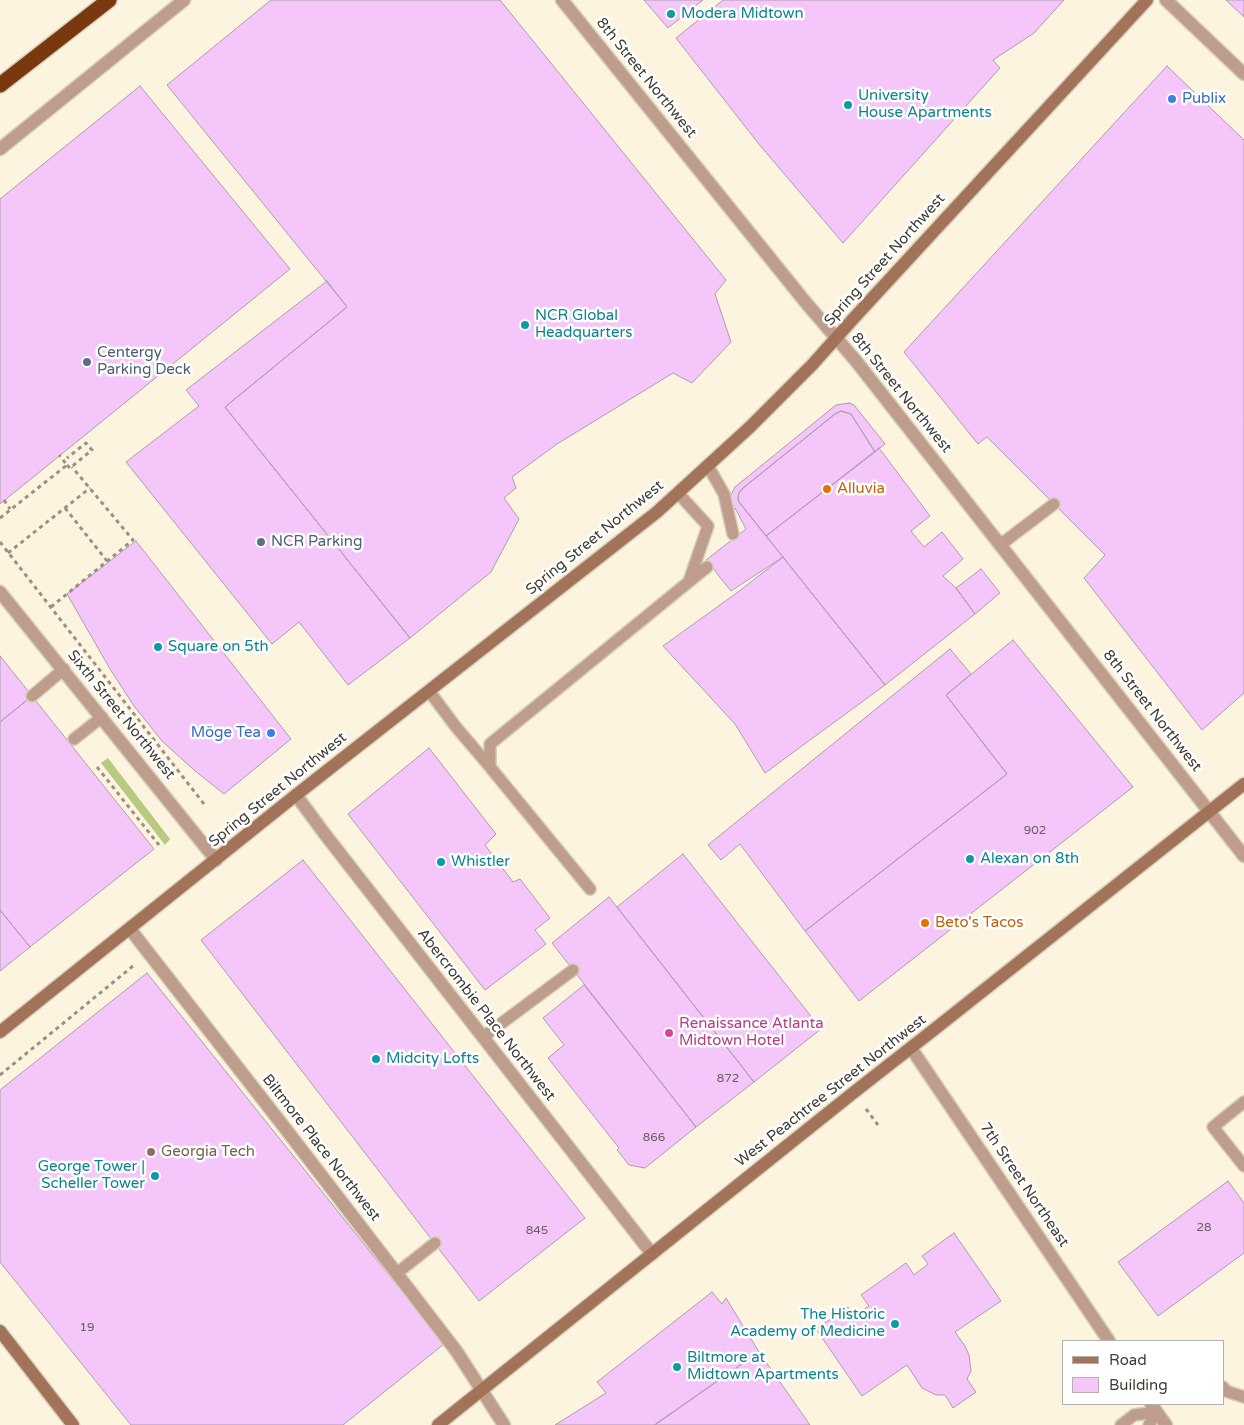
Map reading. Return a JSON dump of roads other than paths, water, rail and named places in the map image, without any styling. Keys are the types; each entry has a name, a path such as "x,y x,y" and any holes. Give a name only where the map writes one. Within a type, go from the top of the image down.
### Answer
{"highway":[{"path":"0,85 108,0"}],"main road":[{"name":"Spring Street Northwest","path":"0,1032 296,795 657,512 750,427 812,365 1147,0"},
{"name":"West Peachtree Street Northwest","path":"438,1425 1244,784"},
{"path":"0,1331 73,1425"}],"street":[{"path":"0,149 184,0"},
{"name":"8th Street Northwest","path":"562,0 801,296 856,361 1244,856"},
{"path":"1166,0 1244,74"},
{"name":"Sixth Street Northwest","path":"0,592 64,669 216,860"},
{"name":"Abercrombie Place Northwest","path":"296,795 652,1254"},
{"name":"Biltmore Place Northwest","path":"130,929 456,1352 504,1425"},
{"name":"7th Street Northeast","path":"911,1048 1108,1340"},
{"path":"1154,1408 1166,1425"}],"lane":[{"path":"708,466 724,494 733,534"},
{"path":"678,493 708,526 689,582"},
{"path":"1000,545 1054,504"},
{"path":"490,767 490,744 708,567"},
{"path":"32,696 64,669"},
{"path":"429,691 456,727 590,889"},
{"path":"74,739 102,717"},
{"path":"483,1037 573,970"},
{"path":"1244,1102 1214,1127 1244,1166"},
{"path":"396,1273 435,1244"},
{"path":"1224,1388 1226,1391 1244,1397"},
{"path":"1121,1425 1134,1415 1154,1408"},
{"path":"1149,1425 1154,1408"}],"place":[{"name":"Modera Midtown","path":"671,14"},
{"name":"Publix","path":"1172,99"},
{"name":"University House Apartments","path":"848,105"},
{"name":"NCR Global Headquarters","path":"525,325"},
{"name":"Centergy Parking Deck","path":"87,362"},
{"name":"Alluvia","path":"827,489"},
{"name":"NCR Parking","path":"261,542"},
{"name":"Square on 5th","path":"158,647"},
{"name":"Möge Tea","path":"271,733"},
{"name":"Alexan on 8th","path":"970,859"},
{"name":"Whistler","path":"441,862"},
{"name":"Beto's Tacos","path":"925,923"},
{"name":"Renaissance Atlanta Midtown Hotel","path":"669,1033"},
{"name":"Midcity Lofts","path":"376,1059"},
{"name":"Georgia Tech","path":"151,1152"},
{"name":"George Tower | Scheller Tower","path":"155,1176"},
{"name":"The Historic Academy of Medicine","path":"895,1324"},
{"name":"Biltmore at Midtown Apartments","path":"677,1367"}]}
